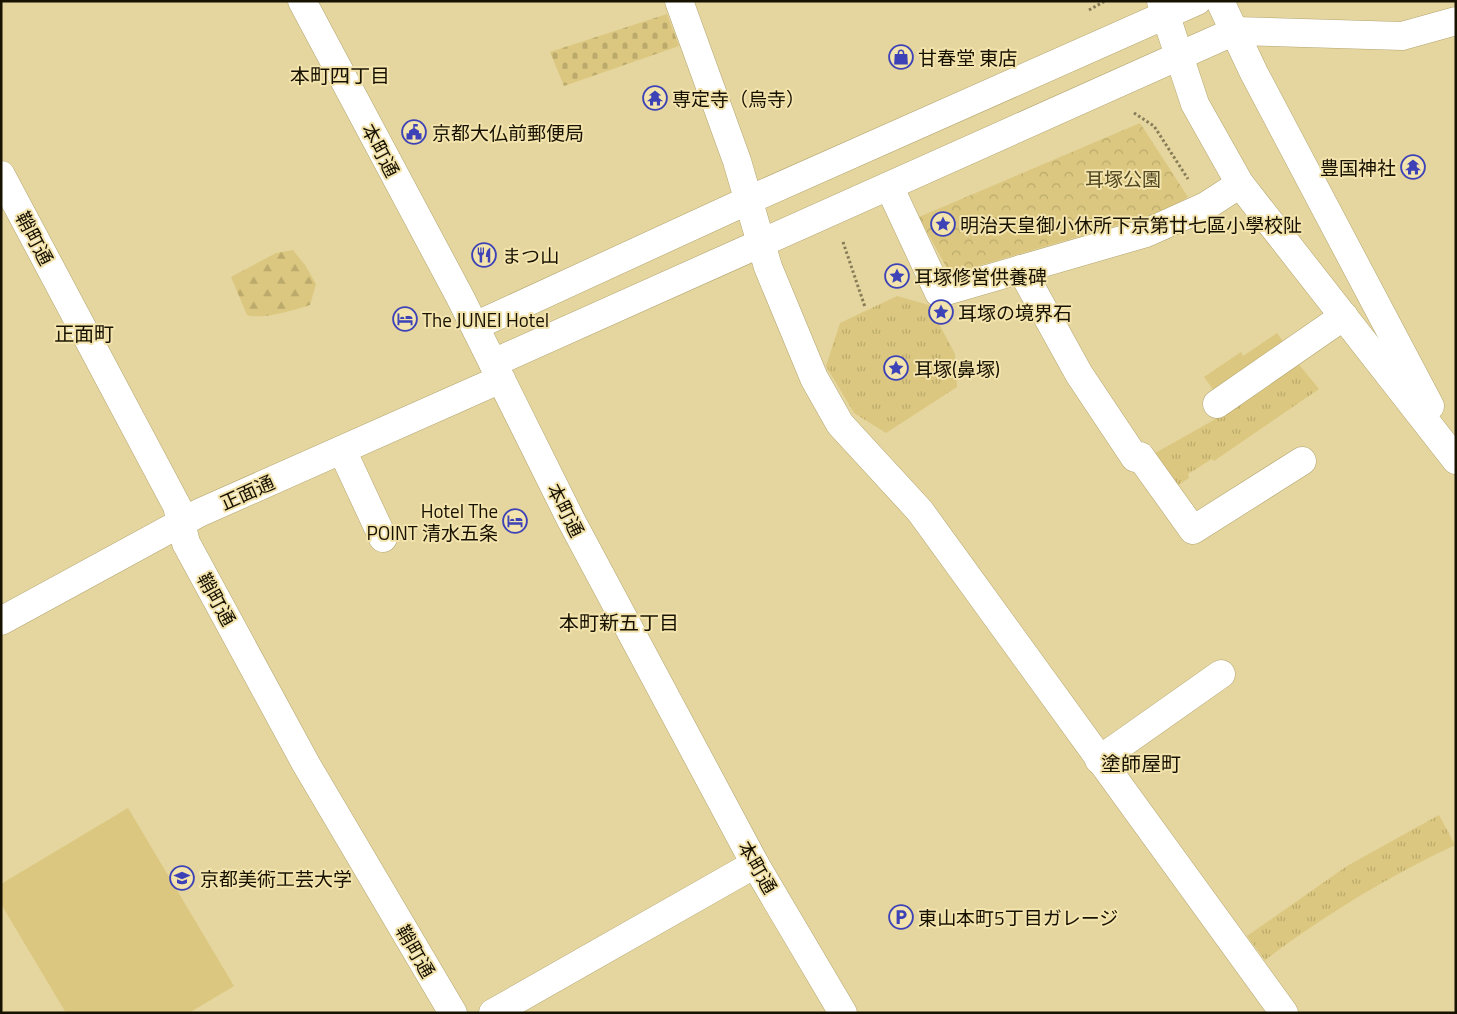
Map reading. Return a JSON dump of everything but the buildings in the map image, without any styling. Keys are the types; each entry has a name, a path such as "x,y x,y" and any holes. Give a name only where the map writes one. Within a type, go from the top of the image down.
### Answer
{"street":[{"name":"本町通","path":"302,1 475,326 571,520 755,864 844,1013"},
{"path":"679,1 749,200 768,267 814,378 840,424 920,511 1284,1013"},
{"path":"475,326 1163,8 1197,1"},
{"path":"1220,1 1456,455"},
{"path":"1163,8 1195,104 1240,184 1456,460"},
{"path":"1235,32 1402,36 1456,21"},
{"name":"正面通","path":"1,621 181,522 342,450 497,371 762,243 1235,32"},
{"name":"鞘町通","path":"1,175 177,506 186,543 306,764 453,1013"},
{"path":"889,186 939,293 1146,233 1206,206 1240,184"},
{"path":"1021,270 1079,374 1135,458 1140,456 1193,530 1302,461"},
{"path":"1217,404 1344,316"},
{"path":"342,450 383,538"},
{"path":"1100,760 1221,674"},
{"path":"493,1013 755,864"}],"path":[{"path":"1089,10 1105,1"},
{"path":"1133,112 1154,126 1206,206"},
{"path":"846,249 865,307"}],"green space":[{"path":"667,14 679,46 564,86 550,52"},
{"name":"耳塚公園","path":"1140,123 1188,197 1163,212 950,274 919,217"},
{"path":"293,250 305,265 316,284 310,305 269,315 247,315 231,277 276,253"},
{"path":"897,296 929,305 955,354 957,387 886,433 854,413 826,366 840,323"},
{"path":"1277,333 1285,344 1215,392 1204,377 1241,352 1243,356"},
{"path":"1297,362 1319,389 1214,461 1212,459 1188,474 1189,478 1171,490 1150,456 1226,413"},
{"path":"128,808 234,986 189,1013 66,1013 1,904 1,884"},
{"path":"1439,815 1455,845 1405,870 1357,898 1265,960 1247,936 1347,866"}],"place":[{"name":"甘春堂 東店","path":"901,57"},
{"name":"専定寺（烏寺）","path":"655,98"},
{"name":"京都大仏前郵便局","path":"414,132"},
{"name":"豊国神社","path":"1413,167"},
{"name":"明治天皇御小休所下京第廿七區小學校阯","path":"943,224"},
{"name":"まつ山","path":"484,255"},
{"name":"耳塚修営供養碑","path":"897,276"},
{"name":"耳塚の境界石","path":"941,312"},
{"name":"The JUNEI Hotel","path":"405,319"},
{"name":"耳塚(鼻塚)","path":"896,368"},
{"name":"Hotel The POINT 清水五条","path":"515,521"},
{"name":"京都美術工芸大学","path":"182,878"},
{"name":"東山本町5丁目ガレージ","path":"901,917"}],"district":[{"name":"本町四丁目","path":"340,75"},
{"name":"正面町","path":"84,333"},
{"name":"本町新五丁目","path":"619,622"},
{"name":"塗師屋町","path":"1141,763"}]}
